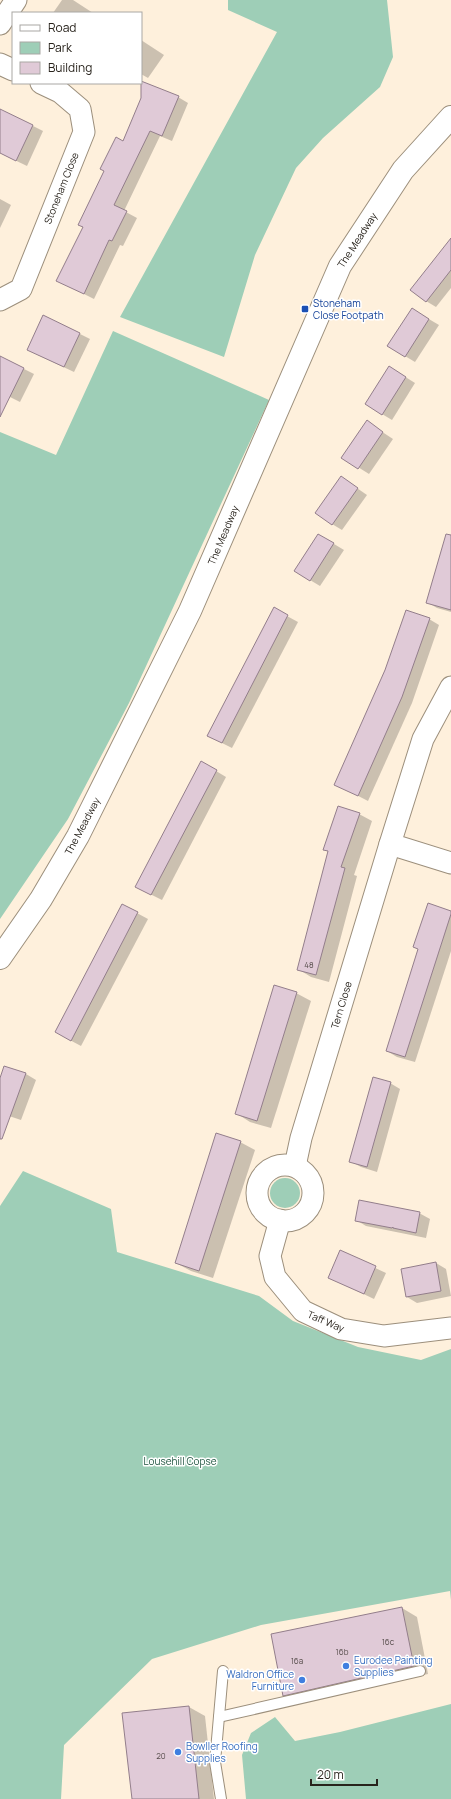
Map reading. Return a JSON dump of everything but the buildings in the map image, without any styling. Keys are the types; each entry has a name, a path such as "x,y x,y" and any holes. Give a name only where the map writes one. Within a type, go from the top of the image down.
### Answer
{"street":[{"path":"0,24 16,0"},
{"path":"0,64 12,70"},
{"name":"Stoneham Close","path":"0,300 20,289 84,132 80,109 60,92 43,84"},
{"name":"The Meadway","path":"0,958 41,898 78,836 190,612 340,266 403,170 451,117"},
{"name":"Tern Close","path":"295,1166 301,1138 423,739 451,687"},
{"path":"390,844 451,862"},
{"path":"277,1166 295,1166 303,1171 309,1178 313,1195 311,1204 306,1212 298,1217 290,1220 280,1220 271,1217 264,1211 259,1203 257,1194 258,1184 262,1176 277,1166"},
{"name":"Taff Way","path":"280,1220 270,1256 273,1270 275,1277 303,1311 341,1329 384,1336 451,1328"}],"lane":[{"path":"219,1717 420,1670"},
{"path":"221,1799 214,1762 223,1671"}],"green space":[{"path":"228,0 387,0 393,57 380,87 323,138 296,168 255,255 224,357 120,317 277,32 228,10"},
{"path":"113,331 269,400 129,703 68,819 0,919 0,432 56,455"},
{"name":"Lousehill Copse","path":"23,1171 111,1209 117,1252 259,1296 293,1321 358,1347 421,1360 451,1349 451,1600 450,1591 261,1625 152,1659 64,1745 61,1799 0,1799 0,1206"},
{"path":"285,1178 291,1179 299,1187 299,1199 291,1207 285,1208 279,1207 271,1199 270,1193 271,1187 279,1179"},
{"path":"451,1704 451,1799 246,1799 242,1755 251,1733 275,1717 295,1741 340,1732"}],"place":[{"name":"Stoneham Close Footpath","path":"305,309"},
{"name":"Eurodee Painting Supplies","path":"346,1666"},
{"name":"Waldron Office Furniture","path":"302,1680"},
{"name":"Bowller Roofing Supplies","path":"178,1752"}]}
